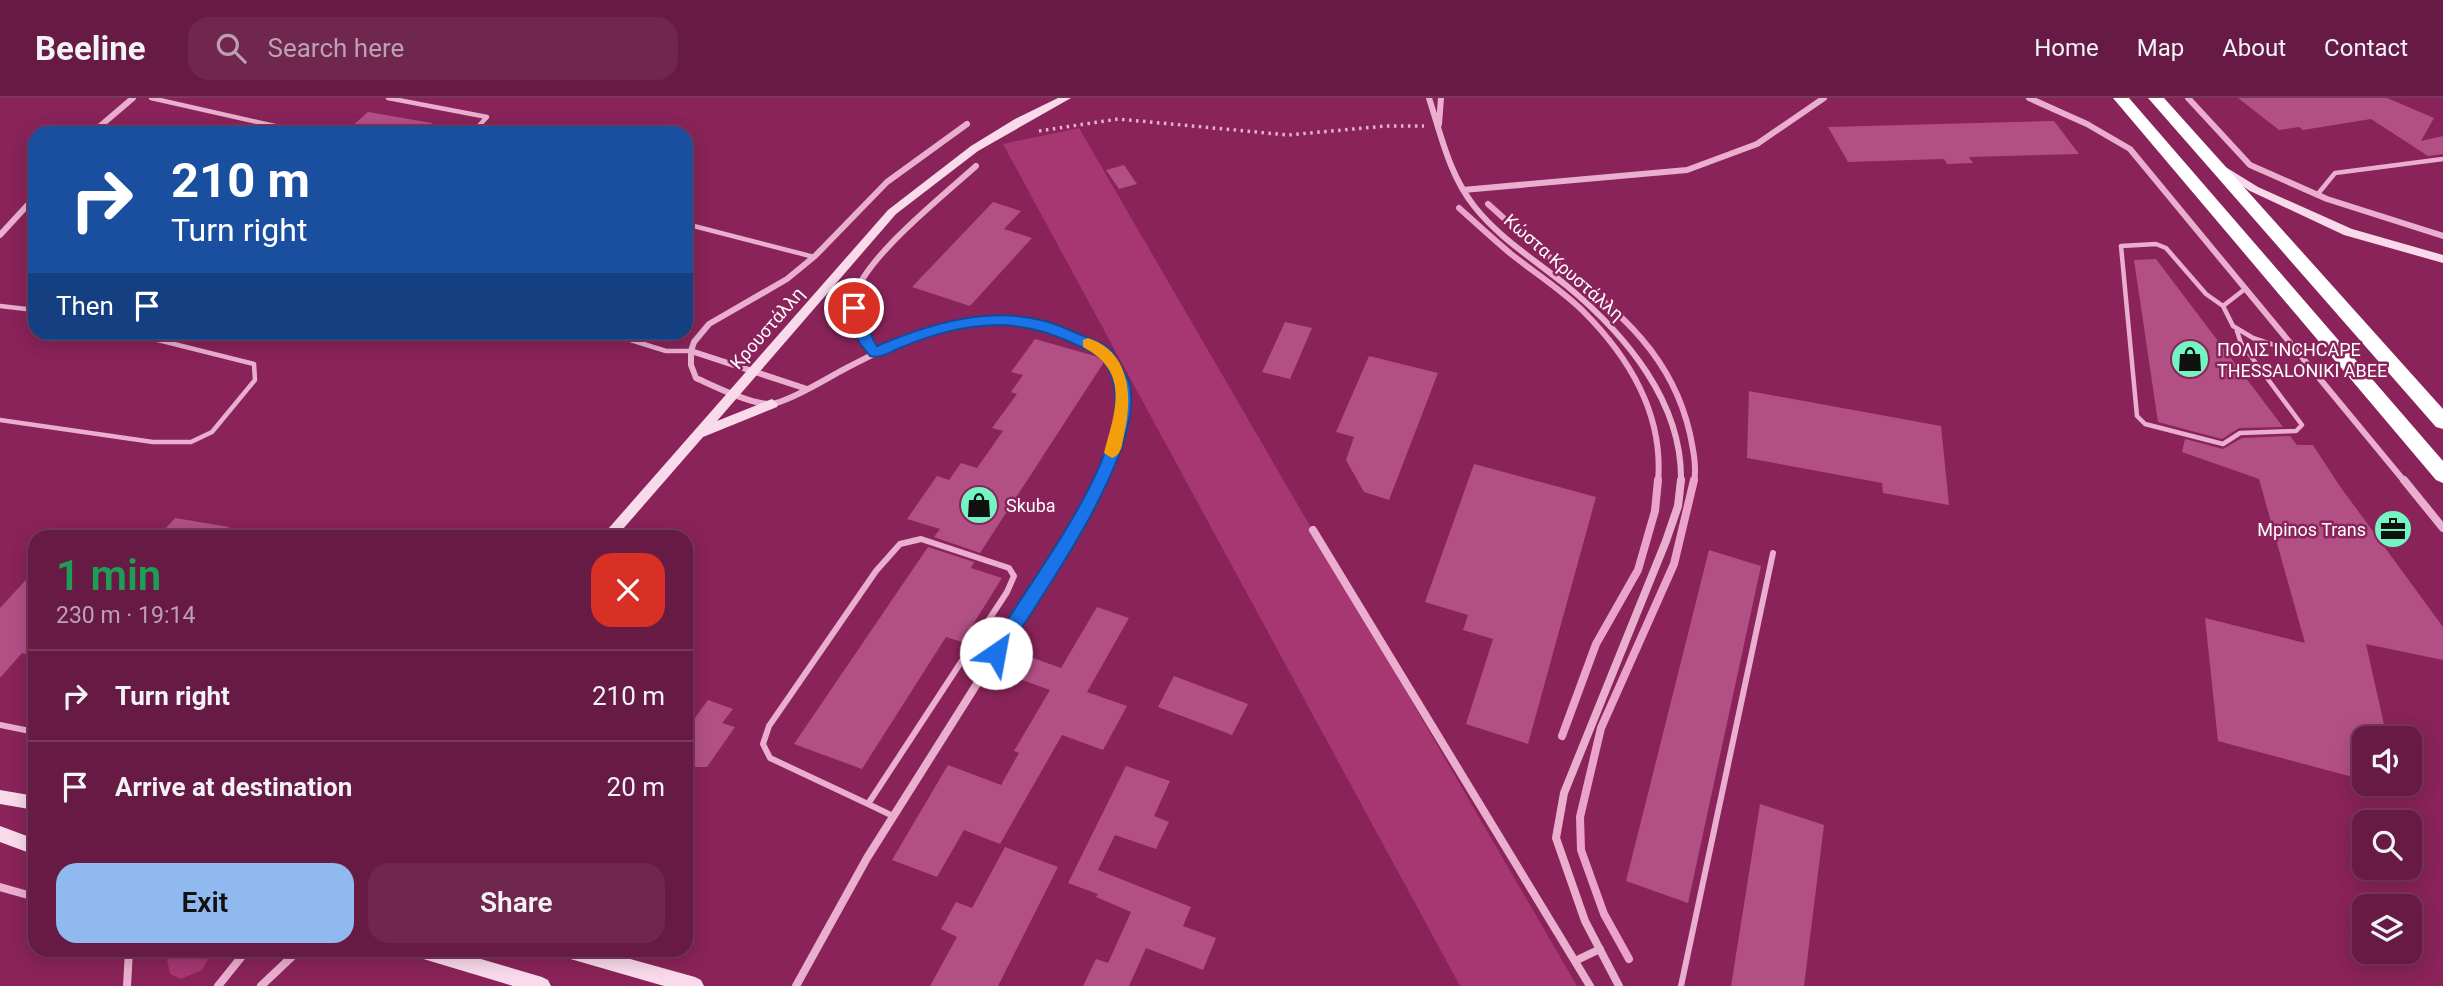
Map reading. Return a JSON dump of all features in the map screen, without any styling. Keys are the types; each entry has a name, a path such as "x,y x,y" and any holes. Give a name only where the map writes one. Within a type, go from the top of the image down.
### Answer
{"highway":[{"path":"2156,98 2443,422"},
{"path":"2125,103 2443,475"}],"street":[{"path":"100,126 133,98"},
{"name":"Κρουστάλλη","path":"614,530 892,212 935,175 1000,132 1066,98"},
{"name":"Κώστα Κρυστάλλη","path":"1429,98 1447,159 1463,190 1494,227 1582,299 1620,337 1648,373 1672,424 1681,470 1675,519 1564,793 1556,838 1585,921 1619,986"},
{"name":"Κώστα Κρυστάλλη","path":"1439,128 1441,98"},
{"path":"1463,190 1687,170 1720,161 1748,149 1780,131 1824,98"},
{"path":"2029,98 2087,124 2130,149 2443,528"},
{"path":"2110,98 2125,103"},
{"path":"2188,98 2250,165 2317,195 2443,236"},
{"path":"772,404 733,394 696,378 691,368 694,342 713,321 772,289 814,257 879,189 967,124"},
{"path":"2209,159 2255,189 2348,232 2443,259"},
{"path":"875,353 866,342 854,308 853,296 878,260 919,217 976,166"},
{"path":"0,236 28,205"},
{"path":"698,434 807,389 875,353 929,330 968,321 1015,320 1059,330 1106,353 1122,382 1123,400 1117,441 1097,487 1052,565 867,858 796,986"},
{"path":"691,351 807,389"},
{"path":"1313,530 1590,986"},
{"path":"0,797 28,802"},
{"path":"0,834 28,845"},
{"path":"0,887 28,895"},
{"path":"1575,961 1600,949"},
{"path":"127,986 129,957"},
{"path":"218,986 241,957"},
{"path":"261,986 292,957"},
{"path":"444,957 542,986"},
{"path":"592,957 695,986"}],"lane":[{"path":"151,98 275,126"},
{"path":"388,98 487,117 479,126"},
{"path":"2317,195 2335,173 2443,159"},
{"path":"693,226 814,257"},
{"path":"2156,244 2166,247 2206,295 2223,306 2225,317 2237,331 2241,343 2302,425 2296,431 2240,433 2223,444 2145,424 2137,416 2122,246 2156,244"},
{"path":"2223,306 2245,289"},
{"path":"0,306 28,308"},
{"path":"2237,331 2298,353"},
{"path":"0,419 153,442 191,442 212,432 255,380 254,364 158,340"},
{"path":"629,340 666,352 691,351"},
{"path":"868,804 1007,592 1014,576 1009,568 921,539 900,544 876,571 769,726 763,744 770,758 893,816"},
{"path":"1681,986 1773,553"},
{"path":"0,725 28,731"}],"path":[{"path":"1036,131 1118,119 1288,135 1387,126 1419,125 1439,128"}],"shaded area":[{"path":"1079,128 1577,986 1460,986 1003,144"},
{"path":"166,957 209,957 202,970 181,979 170,974"}],"building":[{"path":"2238,98 2387,98 2434,118 2421,141 2443,136 2443,154 2428,156 2371,119 2303,130 2299,127 2279,130"},
{"path":"368,112 432,123 432,126 352,126"},
{"path":"2054,121 2079,154 1969,157 1973,163 1947,164 1944,159 1848,162 1828,127"},
{"path":"1124,165 1137,184 1119,189 1106,170"},
{"path":"993,202 1021,211 1004,229 1032,238 970,306 912,287"},
{"path":"2156,259 2283,427 2239,428 2222,439 2158,422 2134,260"},
{"path":"1285,322 1312,328 1290,379 1262,372"},
{"path":"1035,339 1095,356 1104,362 980,553 934,537 940,529 907,519 937,476 949,480 961,463 977,468 1003,431 992,428 1017,394 1011,392 1023,375 1011,372"},
{"path":"1369,356 1438,373 1389,500 1364,492 1346,460 1354,437 1336,432"},
{"path":"1749,391 1941,426 1949,505 1883,493 1882,483 1747,458"},
{"path":"2290,436 2297,445 2313,445 2443,627 2443,660 2366,644 2384,726 2352,726 2352,777 2218,741 2205,618 2305,643 2259,479 2182,452 2185,439 2223,449 2242,438"},
{"path":"1474,464 1596,497 1528,744 1466,724 1493,639 1463,630 1468,615 1425,602"},
{"path":"175,518 229,527 229,530 164,530"},
{"path":"928,547 974,562 971,568 1002,578 962,642 946,637 862,769 794,744"},
{"path":"1709,550 1761,566 1688,903 1626,881"},
{"path":"28,578 28,654 22,653 0,678 0,608"},
{"path":"1097,607 1129,618 1087,692 1127,706 1103,750 1062,735 1000,844 964,830 937,877 892,860 948,765 1001,785 1019,753 1014,751 1050,690 1006,674 1019,653 1061,668"},
{"path":"1174,676 1248,704 1232,735 1158,707"},
{"path":"708,700 733,709 722,723 735,727 707,767 693,767 693,720"},
{"path":"1126,766 1170,781 1154,816 1169,822 1156,849 1115,835 1098,870 1191,907 1183,926 1216,938 1203,970 1146,948 1129,986 1083,986 1096,959 1108,963 1131,912 1096,897 1098,894 1068,883"},
{"path":"1760,804 1824,825 1804,986 1731,986"},
{"path":"1005,847 1058,867 998,986 930,986 957,937 941,929 956,902 972,908"}],"waterway":[{"path":"1488,204 1612,308 1651,351 1668,375 1681,403 1693,452 1694,482"},
{"path":"1459,208 1511,254 1575,303 1615,348 1629,368 1649,410 1655,433 1658,480"},
{"path":"1562,736 1596,644 1638,570 1655,511 1658,480"},
{"path":"1629,959 1604,914 1581,850 1580,817 1601,728 1674,564 1694,480"}],"slow traffic":[{"path":"1088,343 1106,353 1122,382 1123,410 1112,453"}],"place":[{"name":"ΠΟΛΙΣ INCHCAPE THESSALONIKI ΑΒΕΕ","path":"2190,359"},
{"name":"Skuba","path":"979,505"},
{"name":"Mpinos Trans","path":"2393,529"}],"route":[{"path":"854,308 866,342 875,353 929,330 968,321 1015,320 1059,330 1106,353 1122,382 1123,410 1117,441 1097,487 996,653"}]}
